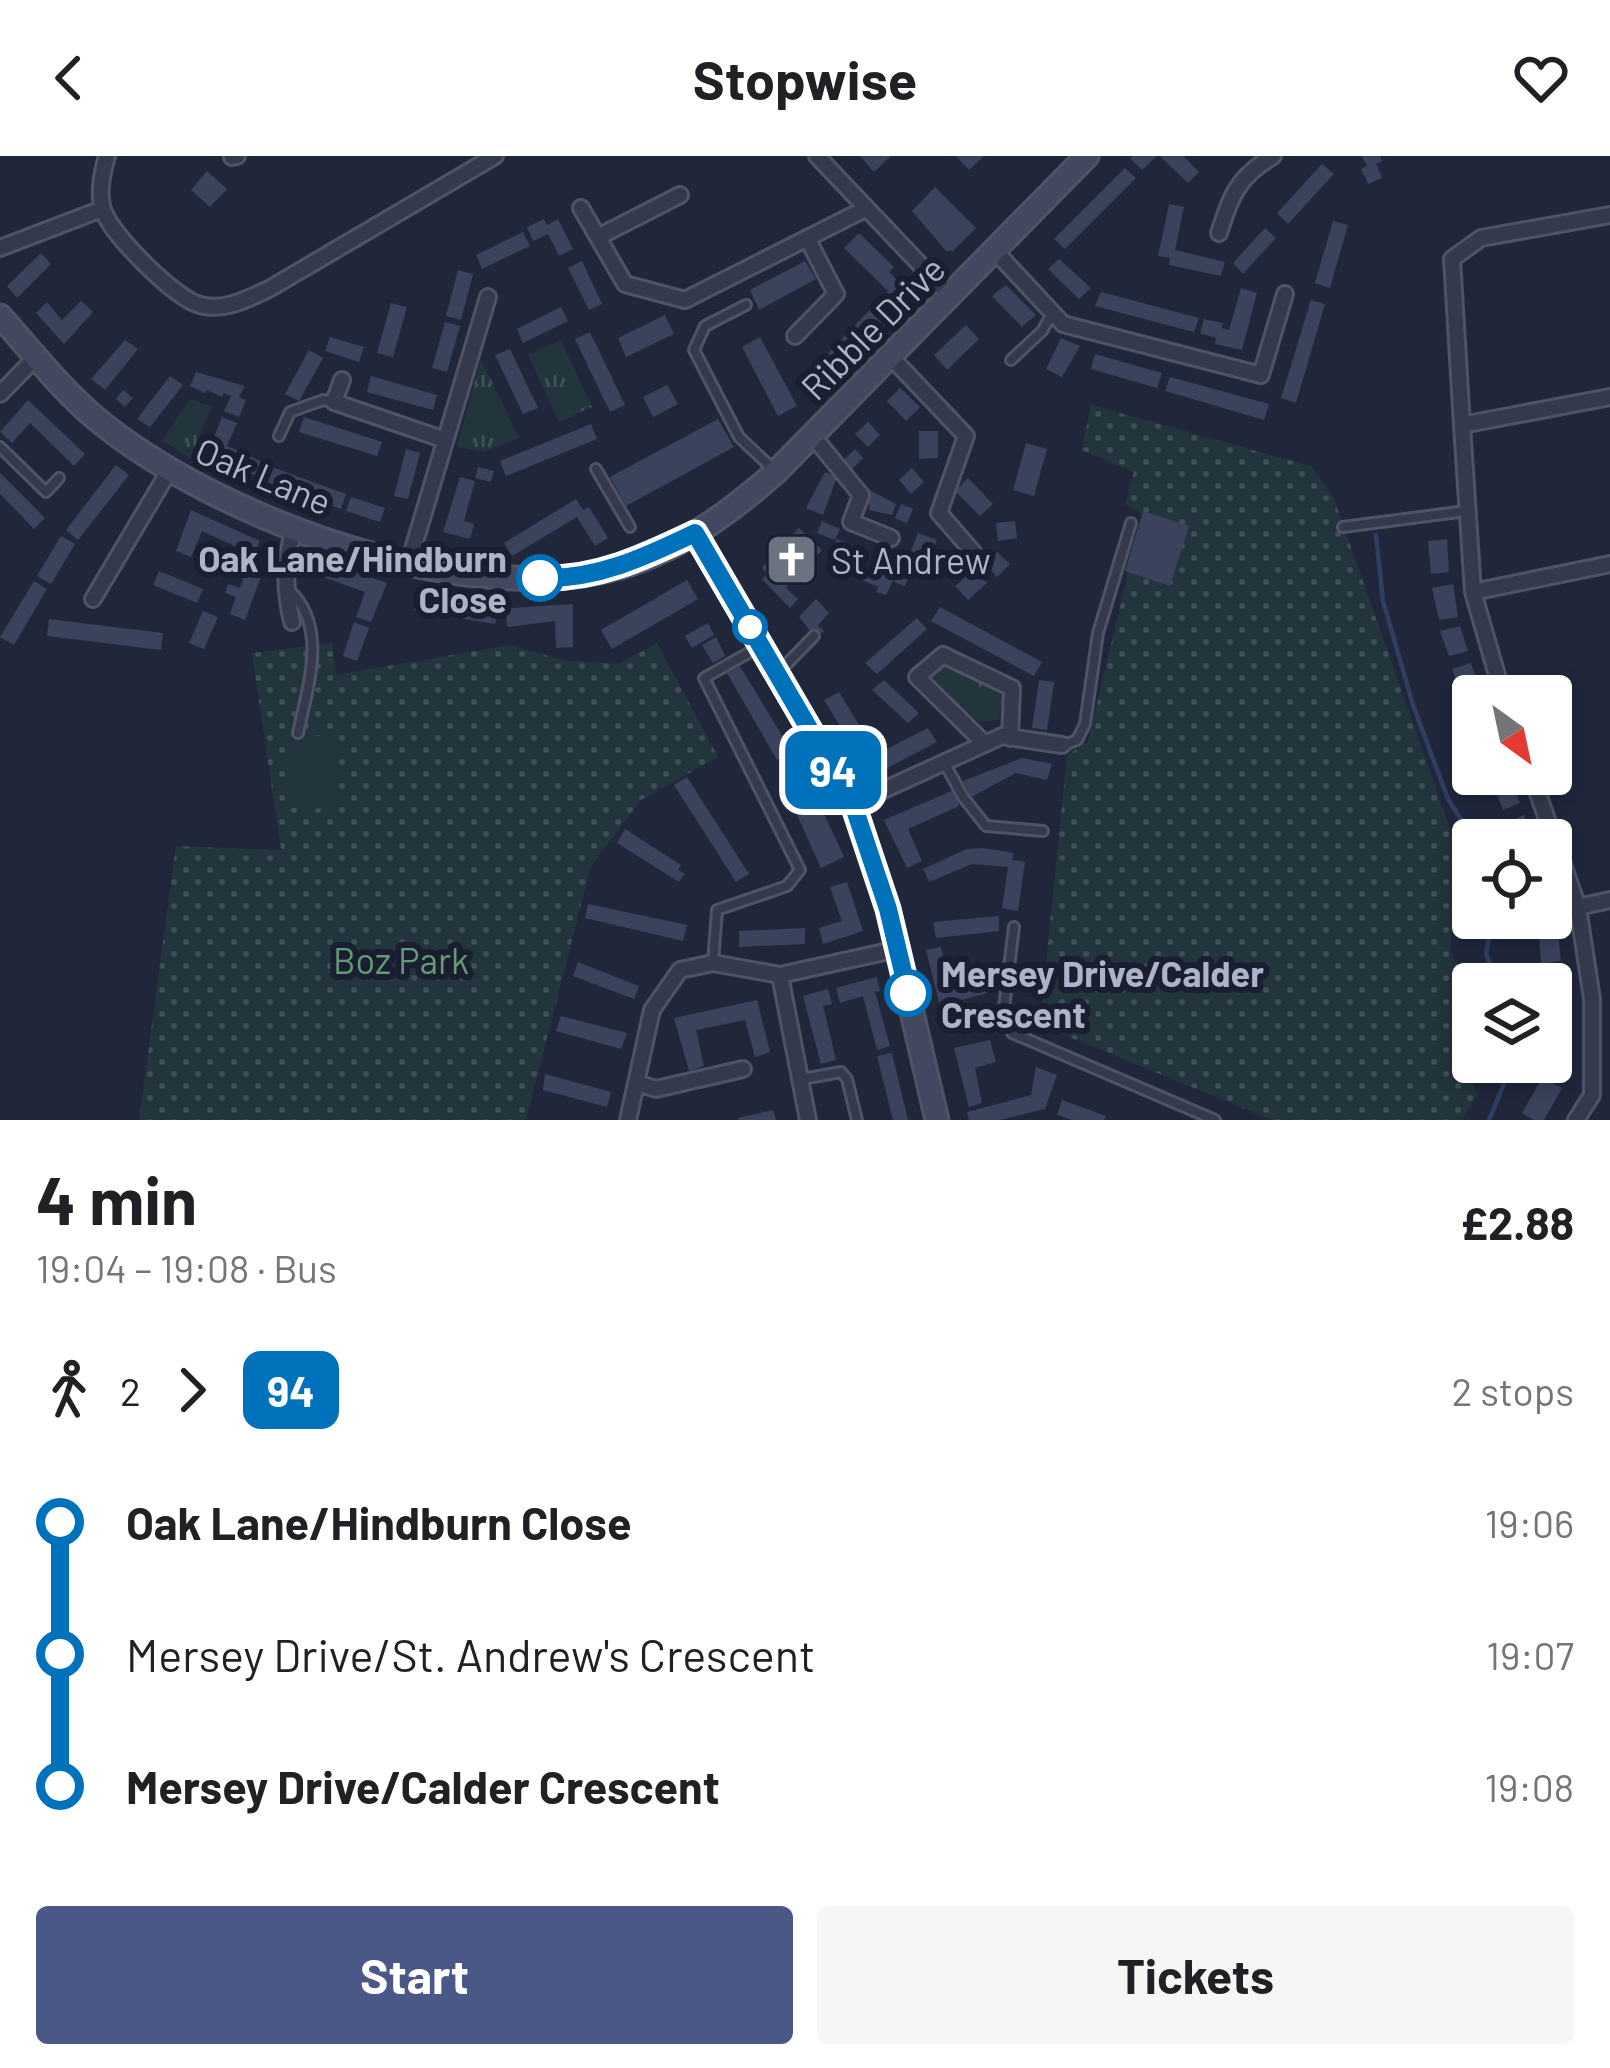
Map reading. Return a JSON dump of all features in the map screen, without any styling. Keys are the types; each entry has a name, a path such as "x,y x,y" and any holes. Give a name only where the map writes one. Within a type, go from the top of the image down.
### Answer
{"street":[{"path":"107,156 101,175 102,209 119,237 197,304 231,306 269,289 494,156"},
{"name":"Ribble Drive","path":"695,533 734,509 776,472 1087,156"},
{"path":"1219,233 1233,190 1252,169 1274,156"},
{"path":"819,157 949,296"},
{"path":"598,237 680,195"},
{"path":"580,208 625,284 685,300 865,209"},
{"path":"0,248 102,209"},
{"path":"1498,675 1473,592 1452,259 1481,238 1610,215"},
{"path":"795,336 836,294 807,238"},
{"path":"995,251 1063,324 1261,375 1285,294"},
{"path":"408,566 488,297"},
{"name":"Oak Lane","path":"0,316 93,416 169,471 229,503 408,566 485,577 563,579 631,564 695,533"},
{"path":"890,356 967,436 939,513 973,552"},
{"path":"0,394 36,357"},
{"path":"342,380 334,402 445,440"},
{"path":"1462,425 1610,397"},
{"path":"812,435 861,495 851,522 891,538"},
{"path":"92,599 169,471"},
{"path":"292,622 284,586 295,526"},
{"path":"695,533 853,804 898,949 937,1120"},
{"path":"1473,592 1610,564"},
{"path":"985,744 917,677 944,655 1012,688 1010,738"},
{"path":"853,804 1002,736 1062,745"},
{"path":"1538,795 1577,907 1592,999 1592,1095 1576,1120"},
{"path":"1577,907 1610,900"},
{"path":"628,1120 652,1010 680,970 713,964 780,975 898,949"},
{"path":"780,975 808,1120"},
{"path":"637,1083 656,1088 743,1069"},
{"path":"1592,1095 1610,1103"}],"lane":[{"path":"746,305 705,326 694,350 739,437 776,472"},
{"path":"1011,360 1042,332 1052,312"},
{"path":"278,436 290,412 323,400 334,402"},
{"path":"0,447 46,492 59,478"},
{"path":"596,469 630,527"},
{"path":"1343,527 1468,511"},
{"path":"1062,745 1077,740 1084,724 1098,633 1131,523"},
{"path":"284,586 304,604 313,638 298,733"},
{"path":"777,674 814,636"},
{"path":"713,964 717,910 787,886 800,870 704,678 760,646"},
{"path":"945,762 963,797 986,826 1042,831"},
{"path":"1014,927 1004,1016 1012,1033 1215,1120"},
{"path":"800,1080 841,1072 857,1120"}],"green space":[{"path":"561,340 592,407 559,422 528,355"},
{"path":"481,359 519,438 484,452 457,447"},
{"path":"190,399 212,407 190,458 162,440"},
{"path":"1091,405 1311,466 1333,496 1452,834 1450,948 1457,963 1452,963 1452,1083 1472,1083 1478,1094 1462,1120 1272,1120 1040,1025 1067,755 1088,742 1142,514 1125,504 1134,472 1082,450"},
{"name":"Boz Park","path":"332,643 336,675 510,645 563,660 619,664 657,643 718,757 641,800 591,866 526,1120 139,1120 176,846 281,850 252,653"},
{"path":"945,661 1004,689 998,720 978,722 933,684 931,672"},
{"path":"291,736 338,736 336,809 289,808"}],"building":[{"path":"860,156 891,156 874,172"},
{"path":"956,156 984,156 969,170"},
{"path":"1157,156 1142,170 1130,158"},
{"path":"1160,156 1183,156 1199,172 1188,183"},
{"path":"1362,156 1380,156 1382,161 1376,164 1382,178 1368,184 1361,169 1367,166"},
{"path":"1322,164 1334,174 1288,224 1277,213"},
{"path":"1125,168 1136,178 1065,249 1054,239"},
{"path":"207,171 227,189 210,207 191,190"},
{"path":"935,187 976,228 953,251 946,251 912,211"},
{"path":"1169,204 1184,207 1175,250 1225,262 1221,276 1169,265 1170,258 1158,256"},
{"path":"544,219 547,225 558,219 573,249 559,256 548,234 533,241 527,227"},
{"path":"1333,221 1348,225 1330,288 1315,283"},
{"path":"1265,228 1276,238 1243,274 1233,263"},
{"path":"523,232 530,246 482,269 476,255"},
{"path":"859,233 894,267 889,272 900,283 902,299 890,312 894,316 828,384 813,369 888,291 844,248"},
{"path":"41,253 51,264 17,298 7,286"},
{"path":"1059,259 1091,288 1079,299 1048,269"},
{"path":"582,261 602,304 589,310 568,268"},
{"path":"805,261 816,279 759,310 750,290"},
{"path":"458,270 473,274 461,320 446,316"},
{"path":"1006,285 1036,315 1022,327 992,296"},
{"path":"1241,288 1257,293 1242,350 1215,344 1216,338 1200,333 1204,319 1223,323 1222,328 1229,330"},
{"path":"1101,292 1199,318 1194,332 1095,306"},
{"path":"1311,300 1325,304 1296,403 1281,398"},
{"path":"81,301 93,312 64,344 36,313 47,302 62,320"},
{"path":"391,303 407,307 393,357 377,353"},
{"path":"561,307 568,321 523,343 517,329"},
{"path":"665,315 674,334 626,357 618,338"},
{"path":"445,322 460,326 447,372 432,368"},
{"path":"966,325 979,339 947,370 934,355"},
{"path":"590,332 625,405 610,412 575,339"},
{"path":"330,337 364,347 359,362 325,351"},
{"path":"760,337 797,406 778,416 742,347"},
{"path":"1061,338 1080,346 1062,377 1046,369"},
{"path":"125,340 138,349 105,390 91,379"},
{"path":"510,349 538,408 523,414 495,355"},
{"path":"309,350 323,358 299,401 285,394"},
{"path":"1095,354 1162,373 1157,388 1091,369"},
{"path":"196,372 245,386 239,397 246,400 239,417 224,411 231,396 190,386"},
{"path":"170,376 183,385 150,427 137,419"},
{"path":"371,376 437,395 433,410 367,392"},
{"path":"1170,377 1269,404 1264,420 1165,391"},
{"path":"667,385 678,404 653,417 643,397"},
{"path":"900,388 920,407 906,421 887,401"},
{"path":"123,390 133,398 125,407 116,399"},
{"path":"28,400 85,454 74,466 30,423 12,443 0,432"},
{"path":"222,417 237,423 227,446 265,463 259,477 206,457"},
{"path":"304,417 382,442 377,456 299,432"},
{"path":"718,419 734,447 626,506 610,477"},
{"path":"868,422 880,435 868,447 855,434"},
{"path":"591,424 597,439 506,476 500,461"},
{"path":"919,431 938,431 938,458 919,459"},
{"path":"1026,443 1047,449 1034,496 1013,490"},
{"path":"406,449 420,453 408,499 394,496"},
{"path":"855,449 863,458 852,469 844,460"},
{"path":"116,465 129,475 78,540 66,530"},
{"path":"269,466 346,494 341,509 264,481"},
{"path":"478,467 494,471 491,482 475,478"},
{"path":"912,468 924,482 911,494 899,480"},
{"path":"825,472 837,477 823,515 806,508"},
{"path":"0,473 45,518 34,529 0,494"},
{"path":"460,477 475,481 464,521 474,524 470,539 443,532"},
{"path":"968,478 993,504 980,516 955,491"},
{"path":"866,488 896,504 892,515 869,510 870,505 861,501"},
{"path":"351,497 385,508 380,522 346,511"},
{"path":"576,499 583,510 589,507 608,538 595,546 577,517 512,556 504,543"},
{"path":"901,504 913,509 907,523 895,518"},
{"path":"191,510 260,541 254,555 202,531 191,557 176,551"},
{"path":"1143,511 1189,526 1170,586 1125,571"},
{"path":"822,521 840,529 835,540 817,533"},
{"path":"1015,521 1017,538 998,541 996,523"},
{"name":"St Andrew","path":"799,528 822,550 786,588 798,599 790,608 762,579 767,574 762,568"},
{"path":"918,533 937,540 927,566 908,559"},
{"path":"61,536 75,544 51,584 37,576"},
{"path":"837,539 864,550 857,567 848,563 850,555 834,549"},
{"path":"1447,539 1449,572 1431,574 1428,541"},
{"path":"997,552 1010,564 997,577 985,564"},
{"path":"315,559 387,583 371,622 356,617 365,592 311,573"},
{"path":"903,561 920,568 905,586 894,582"},
{"path":"859,565 894,579 886,595 855,577"},
{"path":"248,566 263,571 245,620 230,614 236,597 225,593 228,584 240,588"},
{"path":"974,569 987,583 968,600 955,586"},
{"path":"159,571 203,589 197,603 153,585"},
{"path":"687,580 698,599 612,649 601,630"},
{"path":"34,581 47,589 14,645 0,637"},
{"path":"1453,584 1458,617 1439,620 1432,588"},
{"path":"417,595 498,609 495,624 414,611"},
{"path":"816,599 829,613 818,625 824,631 816,638 799,617"},
{"path":"573,604 573,647 556,648 555,621 507,627 506,612 512,608"},
{"path":"940,607 1042,662 1034,676 931,621"},
{"path":"203,611 218,617 204,649 189,643"},
{"path":"917,618 927,629 877,674 865,663"},
{"path":"49,619 163,633 161,650 47,636"},
{"path":"354,622 369,628 357,661 343,656"},
{"path":"708,623 714,635 692,648 685,636"},
{"path":"1460,626 1468,651 1449,656 1440,631"},
{"path":"716,637 725,656 713,663 702,645"},
{"path":"1471,663 1475,675 1454,675 1452,669"},
{"path":"740,666 792,752 777,760 727,673"},
{"path":"884,680 919,713 908,723 872,690"},
{"path":"1039,680 1054,682 1047,730 1032,728"},
{"path":"839,692 874,750 861,759 824,700"},
{"path":"928,728 937,742 870,777 860,763"},
{"path":"1022,758 1052,764 1047,780 1016,773 971,797 963,781"},
{"path":"802,767 844,857 821,868 780,777"},
{"path":"687,777 749,874 736,882 674,785"},
{"path":"954,790 959,806 908,829 922,861 907,868 884,820"},
{"path":"1497,795 1517,795 1520,803 1503,810"},
{"path":"625,829 681,865 678,870 685,874 679,882 617,843"},
{"path":"967,849 1014,853 1012,860 1025,862 1018,911 1002,908 1008,867 972,864 929,882 923,869"},
{"path":"847,882 863,931 823,944 819,928 842,921 830,887"},
{"path":"588,904 687,925 683,941 585,918"},
{"path":"999,916 999,931 936,938 933,922"},
{"path":"805,928 805,944 739,947 739,931"},
{"path":"1539,939 1559,939 1561,961 1541,963"},
{"path":"941,947 950,986 988,976 995,991 940,1006 926,950"},
{"path":"578,962 639,986 634,999 573,976"},
{"path":"877,977 880,991 875,992 890,1046 877,1050 863,996 840,1003 836,988"},
{"path":"828,989 832,1004 823,1006 836,1060 821,1064 803,996"},
{"path":"757,1000 770,1052 755,1057 745,1020 696,1030 704,1066 689,1071 674,1018"},
{"path":"561,1016 627,1033 621,1049 556,1031"},
{"path":"990,1040 996,1062 975,1068 982,1103 969,1107 954,1048"},
{"path":"892,1053 908,1120 893,1120 877,1056"},
{"path":"1036,1067 1057,1075 1045,1109 1000,1120 969,1120 967,1112 1031,1095"},
{"path":"545,1074 611,1092 607,1107 543,1090"},
{"path":"1539,1083 1562,1088 1544,1120 1522,1113"},
{"path":"1062,1100 1106,1116 1104,1120 1072,1120 1057,1115"},
{"path":"773,1110 776,1120 738,1120 738,1118"}],"waterway":[{"path":"1376,535 1383,601 1413,705 1448,799 1461,819"},
{"path":"1489,939 1490,963"},
{"path":"1489,1120 1504,1083"}],"bus line":[{"name":"94","path":"540,578 563,579 631,564 695,533 853,804 888,909 908,993"}],"place":[{"name":"St Andrew","path":"792,559"},
{"name":"Oak Lane/Hindburn Close","path":"540,578"},
{"name":"Mersey Drive/Calder Crescent","path":"908,993"}]}
